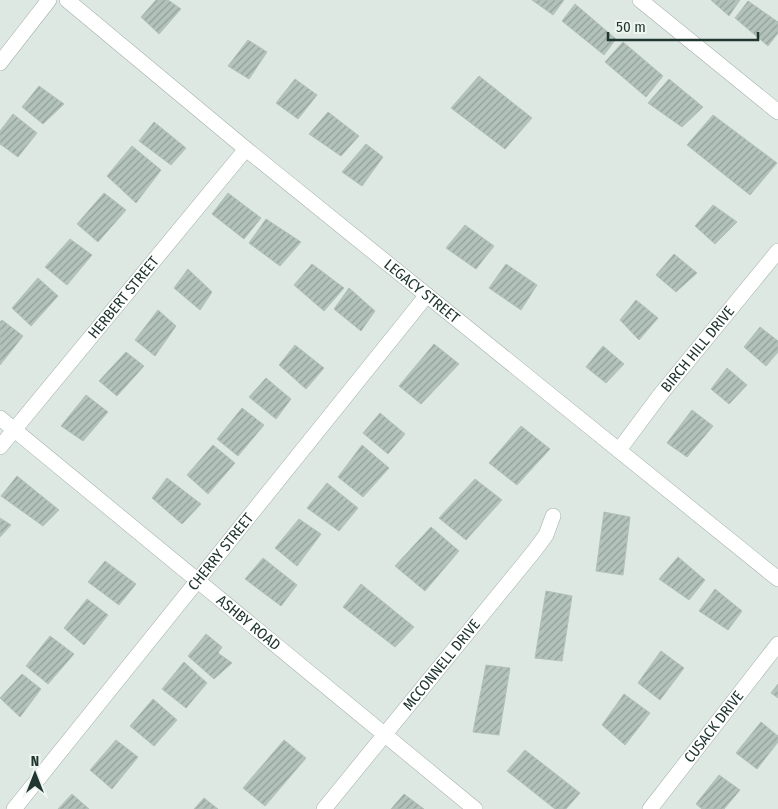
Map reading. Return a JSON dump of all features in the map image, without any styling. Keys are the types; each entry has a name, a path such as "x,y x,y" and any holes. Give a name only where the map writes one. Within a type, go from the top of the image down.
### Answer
{"street":[{"path":"0,63 49,0"},
{"name":"LEGACY STREET","path":"67,0 246,148 778,579"},
{"path":"640,0 778,112"},
{"name":"HERBERT STREET","path":"0,447 246,148"},
{"name":"BIRCH HILL DRIVE","path":"619,450 660,395 778,251"},
{"name":"CHERRY STREET","path":"14,809 427,295"},
{"name":"ASHBY ROAD","path":"0,418 475,809"},
{"name":"MCCONNELL DRIVE","path":"324,809 386,735 546,535 553,516"},
{"name":"CUSACK DRIVE","path":"650,809 778,644"}],"building":[{"path":"156,0 168,0 181,9 159,34 141,17"},
{"path":"532,0 564,0 553,15"},
{"path":"711,0 740,0 729,16"},
{"path":"748,1 778,22 778,33 768,46 735,18"},
{"path":"575,4 616,39 604,55 562,21"},
{"path":"248,40 267,52 249,79 228,66"},
{"path":"623,42 663,76 646,97 605,62"},
{"path":"479,76 532,118 505,149 451,108"},
{"path":"295,79 317,95 298,119 276,103"},
{"path":"669,79 703,107 682,127 648,103"},
{"path":"39,86 64,104 43,124 22,107"},
{"path":"328,112 359,136 341,156 309,134"},
{"path":"13,114 37,133 18,157 0,144 0,131"},
{"path":"713,115 777,163 750,195 687,145"},
{"path":"154,122 186,148 171,165 139,141"},
{"path":"366,144 383,157 362,186 342,172"},
{"path":"132,146 161,170 136,203 107,176"},
{"path":"104,193 126,210 98,242 77,224"},
{"path":"228,193 261,218 244,239 212,214"},
{"path":"713,205 737,222 715,244 695,226"},
{"path":"266,219 301,242 280,266 249,243"},
{"path":"465,225 494,246 476,269 446,248"},
{"path":"70,239 92,255 67,285 45,267"},
{"path":"674,254 697,273 676,292 656,275"},
{"path":"312,264 344,288 324,311 294,285"},
{"path":"506,264 537,285 521,310 489,288"},
{"path":"188,269 212,292 200,310 174,288"},
{"path":"38,278 58,296 31,326 12,308"},
{"path":"349,288 375,311 361,331 334,309"},
{"path":"636,300 658,318 639,340 620,320"},
{"path":"158,310 176,326 155,356 135,340"},
{"path":"2,320 23,336 0,365 0,322"},
{"path":"760,327 778,341 778,352 766,366 744,347"},
{"path":"434,344 459,364 421,404 399,386"},
{"path":"295,345 324,368 306,389 279,365"},
{"path":"603,346 624,364 606,383 586,367"},
{"path":"126,352 144,366 117,396 99,381"},
{"path":"727,368 747,385 729,404 711,389"},
{"path":"266,378 291,399 276,419 249,397"},
{"path":"86,395 108,412 83,441 61,426"},
{"path":"242,408 264,425 238,456 217,439"},
{"path":"692,410 713,426 687,457 667,443"},
{"path":"380,413 405,434 388,454 363,433"},
{"path":"521,426 550,449 517,485 489,463"},
{"path":"213,445 235,463 208,494 187,475"},
{"path":"362,445 389,468 363,497 338,477"},
{"path":"17,476 59,510 43,526 1,496"},
{"path":"167,478 201,504 182,524 152,498"},
{"path":"475,479 502,500 466,540 439,518"},
{"path":"327,483 358,508 339,531 307,508"},
{"path":"604,512 630,517 623,575 596,571"},
{"path":"0,518 11,525 0,537"},
{"path":"299,519 321,534 297,566 275,548"},
{"path":"431,527 459,551 425,591 395,566"},
{"path":"678,557 705,580 689,600 659,579"},
{"path":"263,558 297,585 281,606 245,579"},
{"path":"105,561 136,584 119,605 88,582"},
{"path":"361,584 414,627 395,647 343,607"},
{"path":"715,589 742,611 728,630 699,611"},
{"path":"546,591 572,596 562,661 535,658"},
{"path":"87,599 108,615 84,645 64,628"},
{"path":"206,634 222,647 218,653 232,663 214,679 188,656"},
{"path":"50,636 74,654 48,684 26,666"},
{"path":"661,651 684,668 660,700 638,683"},
{"path":"184,662 207,683 186,708 162,689"},
{"path":"486,665 510,668 499,735 473,732"},
{"path":"22,674 41,689 20,717 0,698"},
{"path":"778,684 778,698 771,693"},
{"path":"624,694 650,713 625,745 602,725"},
{"path":"153,699 177,720 154,746 130,726"},
{"path":"761,722 778,736 778,742 757,769 736,753"},
{"path":"116,740 138,757 112,789 90,770"},
{"path":"284,740 306,758 265,806 243,788"},
{"path":"525,750 580,793 566,809 555,809 507,771"},
{"path":"719,775 740,790 724,809 702,809 696,804"},
{"path":"72,794 89,809 58,809"},
{"path":"404,794 424,809 391,809"},
{"path":"204,798 218,809 194,809"}]}
